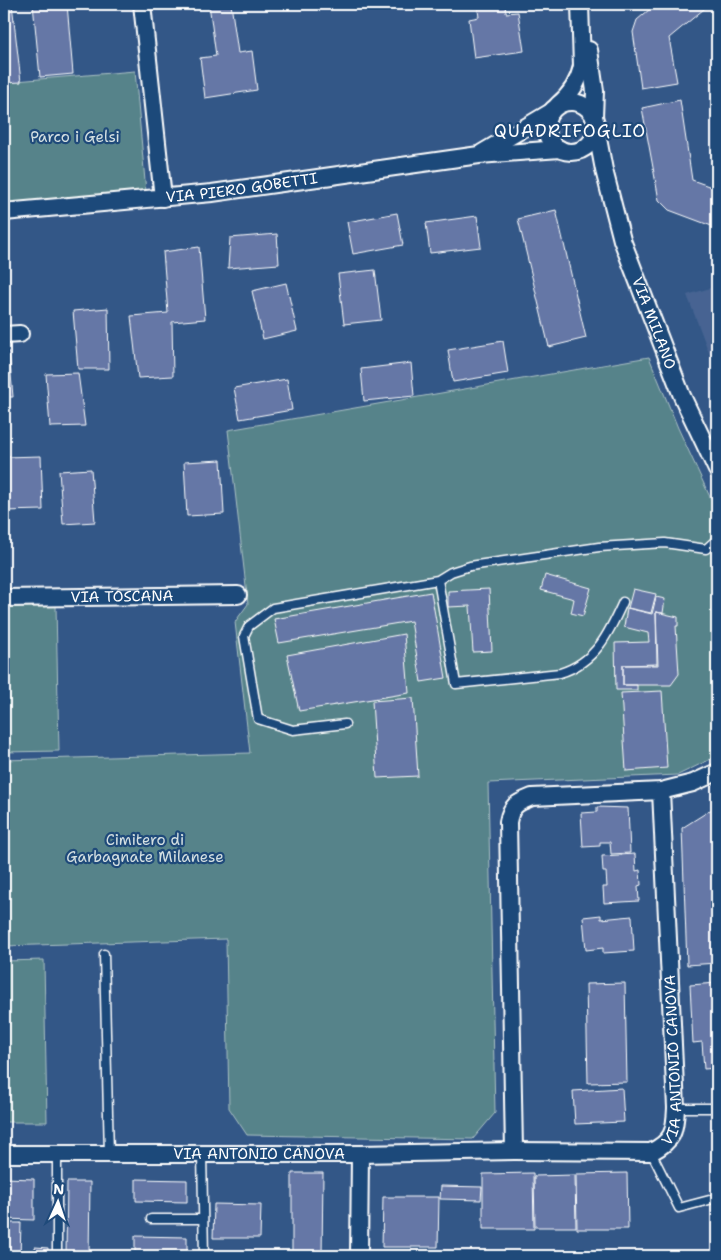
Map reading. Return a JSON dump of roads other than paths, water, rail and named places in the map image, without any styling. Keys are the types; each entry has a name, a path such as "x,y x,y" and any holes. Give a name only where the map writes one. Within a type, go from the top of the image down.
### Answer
{"street":[{"path":"142,4 163,198"},
{"name":"VIA MILANO","path":"554,109 565,100 580,75 582,66 580,7"},
{"name":"VIA MILANO","path":"580,7 590,53 595,91 595,122 604,170 622,240 682,396 717,470"},
{"path":"566,102 582,105 589,110 595,122 593,138 586,147 574,152 560,149 549,140 546,133 546,126 554,109 566,102"},
{"name":"VIA PIERO GOBETTI","path":"479,155 554,109"},
{"name":"VIA MILANO","path":"586,147 604,170"},
{"name":"VIA PIERO GOBETTI","path":"4,212 163,198 479,155 560,149"},
{"name":"VIA TOSCANA","path":"4,598 238,595"},
{"path":"514,1151 508,822 510,810 519,802 532,797 661,791 693,783 717,772"},
{"name":"VIA ANTONIO CANOVA","path":"4,1154 651,1152 663,1145 671,1137 676,1122 661,791"},
{"path":"359,1256 360,1154"}],"lane":[{"path":"344,724 293,730 258,719 244,636 249,626 273,608 438,580 450,572 470,566 599,547 664,543 706,549 717,539"},
{"path":"438,580 456,684 560,673 572,669 604,641 623,602"},
{"path":"104,954 110,1154"},
{"path":"676,1108 717,1108"},
{"path":"651,1152 679,1208 717,1198"},
{"path":"56,1256 57,1154"},
{"path":"202,1154 204,1256"},
{"path":"151,1218 203,1219"}],"district":[{"name":"QUADRIFOGLIO","path":"570,131"}],"park label":[{"name":"Parco i Gelsi","path":"75,137"},
{"name":"Cimitero di Garbagnate Milanese","path":"145,848"}]}
